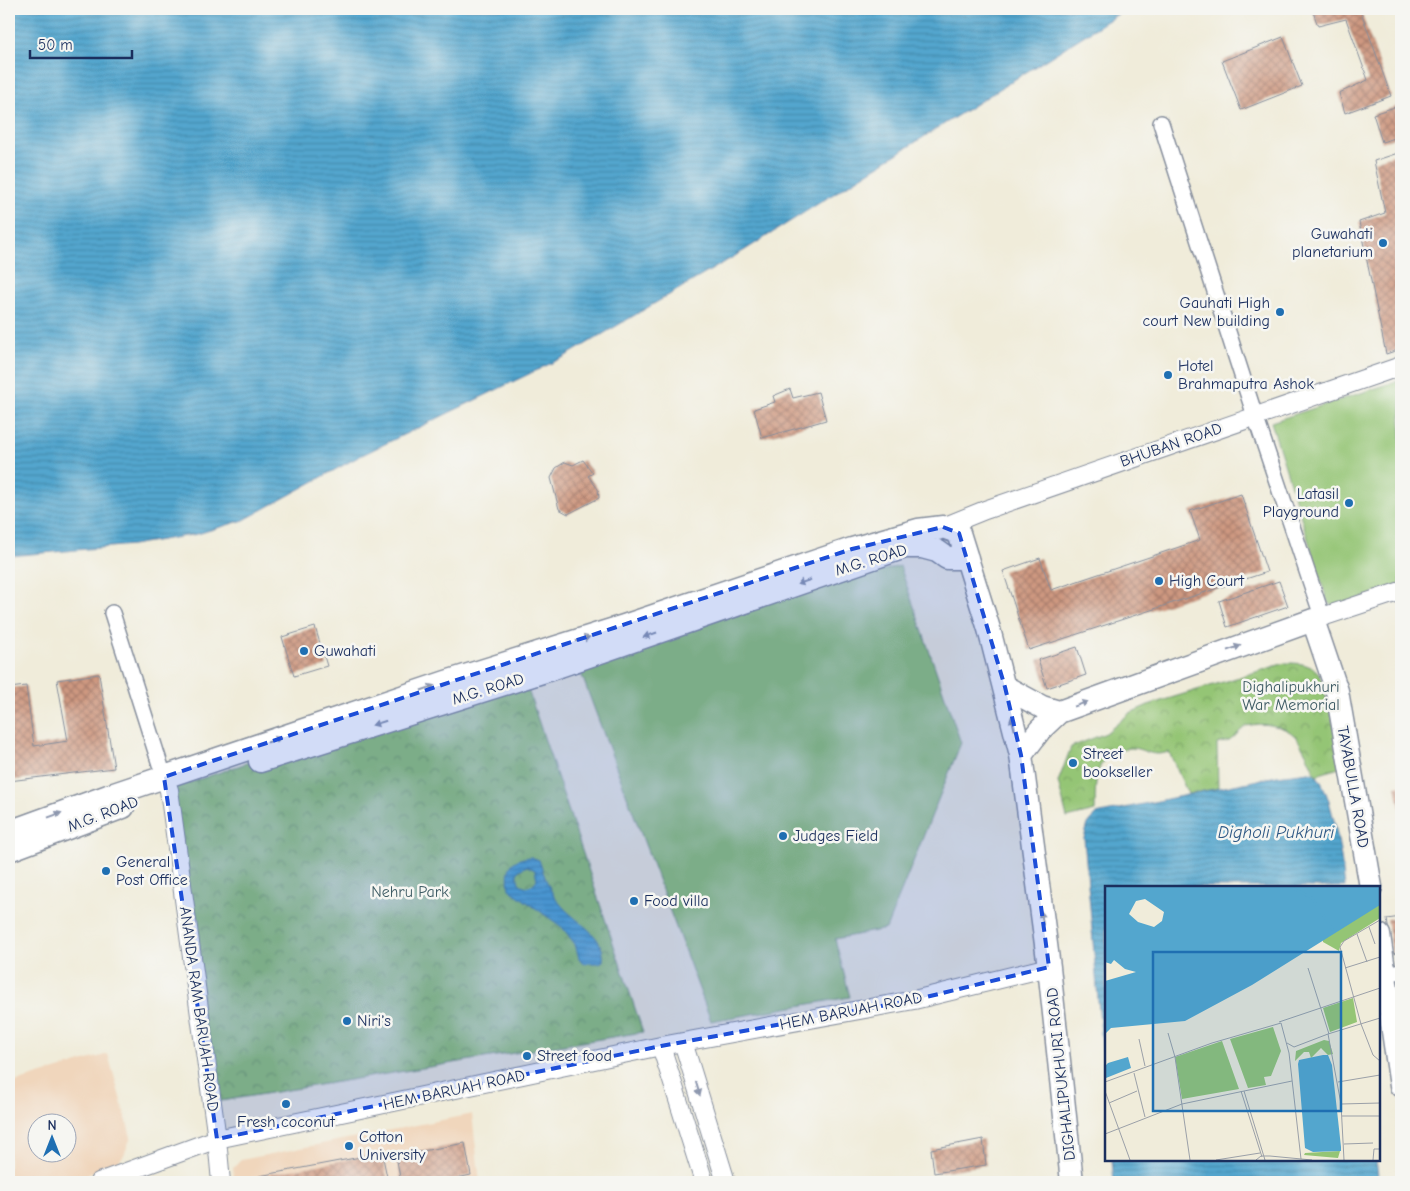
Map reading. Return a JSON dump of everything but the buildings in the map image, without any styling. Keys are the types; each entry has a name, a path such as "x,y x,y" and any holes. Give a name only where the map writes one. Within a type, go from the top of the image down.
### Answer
{"main road":[{"name":"DIGHALIPUKHURI ROAD","path":"943,527 959,533 1005,688 1021,755 1049,967 1072,1182"},
{"path":"9,832 166,783 446,682 624,626 852,549 918,530 943,527"},
{"name":"M.G. ROAD","path":"9,850 166,783 542,672 905,547 922,547 937,551 946,558 967,558"},
{"path":"1021,755 1040,730 1059,712 1318,618"},
{"name":"TAYABULLA ROAD","path":"1318,618 1326,659 1337,691 1370,886"},
{"path":"1005,688 1042,707 1059,712"},
{"path":"1380,938 1393,973 1401,1086"}],"street":[{"path":"1161,123 1318,618 1401,591"},
{"name":"BHUBAN ROAD","path":"943,527 985,510 1401,366"},
{"path":"922,547 943,527"},
{"path":"112,613 166,783"},
{"name":"ANANDA RAM BARUAH ROAD","path":"166,783 217,1139 221,1182"},
{"name":"HEM BARUAH ROAD","path":"99,1182 217,1139 661,1046 914,1000 1049,967"},
{"path":"683,1042 726,1182"},
{"path":"661,1046 704,1182"}],"highlighted area":[{"path":"943,527 959,533 1005,687 1021,755 1049,967 914,1000 661,1046 217,1139 164,777 852,549"}],"shaded area":[{"path":"108,1054 131,1137 124,1155 116,1164 67,1182 9,1182 9,1084"},
{"path":"472,1114 480,1182 234,1182 233,1168 241,1160"}],"green space":[{"name":"Latasil Playground","path":"1401,380 1401,584 1335,607 1328,603 1271,422"},
{"name":"Judges Field","path":"900,566 961,743 886,929 835,939 850,997 711,1021 575,657 727,610"},
{"name":"Dighalipukhuri War Memorial","path":"1285,663 1307,665 1319,673 1346,766 1316,775 1307,755 1291,732 1272,725 1252,725 1245,727 1229,741 1217,744 1218,788 1188,794 1169,752 1154,754 1128,748 1110,755 1100,767 1097,775 1095,811 1067,818 1058,782 1071,747 1106,733 1130,713 1148,705"},
{"name":"Nehru Park","path":"521,669 643,1032 215,1102 168,790"}],"water":[{"path":"9,9 1126,9 745,250 564,357 360,456 244,520 197,534 132,545 9,556"},
{"name":"Digholi Pukhuri","path":"1309,772 1316,775 1322,784 1336,828 1345,886 1105,886 1105,1080 1084,838 1088,824 1096,814 1277,776"},
{"path":"531,857 539,860 554,896 595,937 603,952 603,961 599,963 583,963 579,958 575,944 562,927 509,889 508,876 511,866 523,858","holes":["527,866 535,870 537,879 533,884 527,886 519,883 517,874 519,870"]},
{"path":"1112,1161 1376,1161 1379,1182 1114,1182"}],"place":[{"name":"Guwahati planetarium","path":"1383,243"},
{"name":"Gauhati High court New building","path":"1280,312"},
{"name":"Hotel Brahmaputra Ashok","path":"1168,375"},
{"name":"Latasil Playground","path":"1349,503"},
{"name":"High Court","path":"1159,581"},
{"name":"Guwahati","path":"304,651"},
{"name":"Street bookseller","path":"1073,763"},
{"name":"Judges Field","path":"783,836"},
{"name":"General Post Office","path":"106,871"},
{"name":"Food villa","path":"634,901"},
{"name":"Niri's","path":"347,1021"},
{"name":"Street food","path":"527,1056"},
{"name":"Fresh coconut","path":"286,1104"},
{"name":"Cotton University","path":"349,1146"}]}
